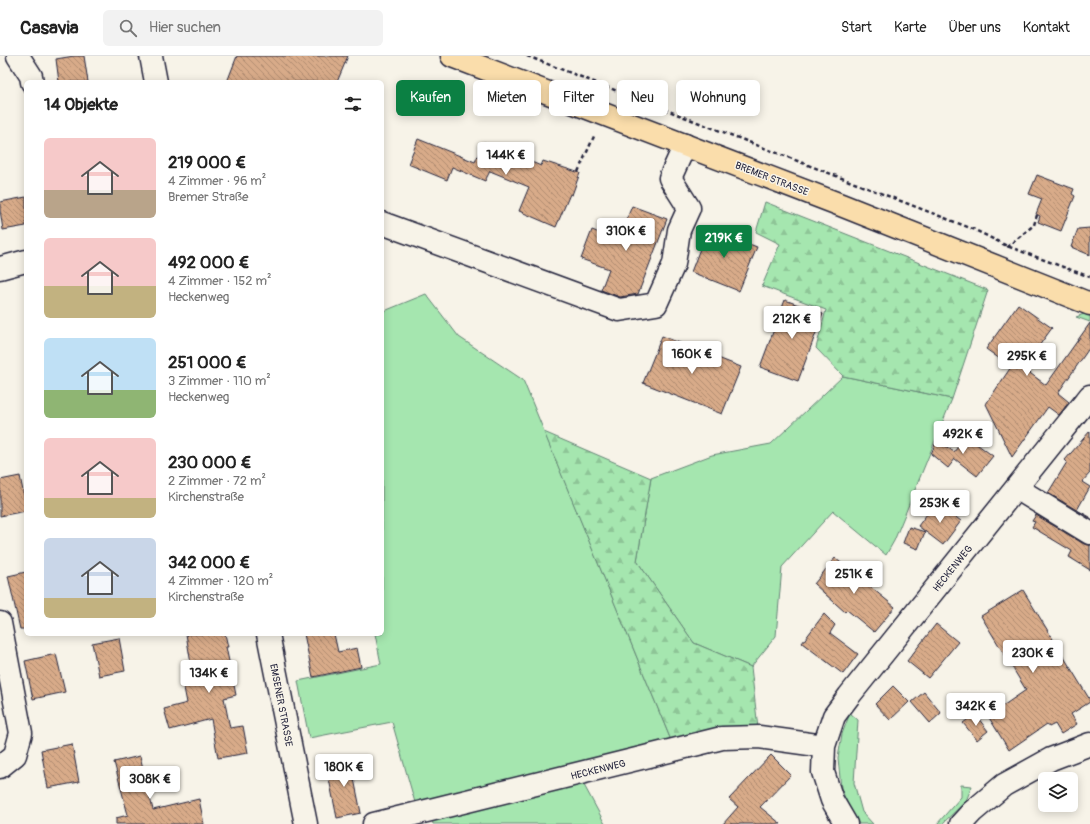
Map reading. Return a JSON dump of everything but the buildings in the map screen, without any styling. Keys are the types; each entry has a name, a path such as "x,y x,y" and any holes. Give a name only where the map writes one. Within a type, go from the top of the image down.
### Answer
{"main road":[{"name":"BREMER STRASSE","path":"452,56 841,205 1090,304"}],"street":[{"path":"18,56 31,76 32,80"},
{"path":"151,56 156,80"},
{"path":"384,224 619,310 656,304 674,264 679,230 689,208 670,178 685,145"},
{"path":"0,268 24,262"},
{"name":"HECKENWEG","path":"846,824 832,800 823,772 824,746 834,716 848,696 1090,396"},
{"path":"1016,488 1090,533"},
{"path":"0,623 21,732 15,755 0,767"},
{"name":"EMSENER STRASSE","path":"268,636 306,824"},
{"name":"HECKENWEG","path":"374,824 722,738 759,737 824,746"},
{"path":"961,824 972,812 1004,785 1051,759 1090,744"}],"path":[{"path":"526,56 1090,277"},
{"path":"578,172 595,134"},
{"path":"999,268 1008,246 1034,225 1037,215"}],"green space":[{"path":"765,202 988,290 952,399 843,376 816,348 826,310 762,286 780,244 756,232"},
{"path":"426,294 459,337 523,380 675,750 578,774 605,824 433,824 430,810 418,813 392,722 309,738 298,681 381,664 375,636 384,636 384,311"},
{"path":"1084,314 1090,316 1090,322 1076,317"},
{"path":"843,376 952,399 894,541 886,555 833,511 782,567 776,636 751,667 694,643 637,561 651,478 712,455 771,444"},
{"path":"544,432 651,478 637,561 694,643 751,667 759,737 675,750"},
{"path":"850,713 858,720 854,783 862,812 873,824 859,824 850,810 841,788 838,758 842,734"},
{"path":"961,785 972,786 966,801 942,824 937,824 961,797"}]}
